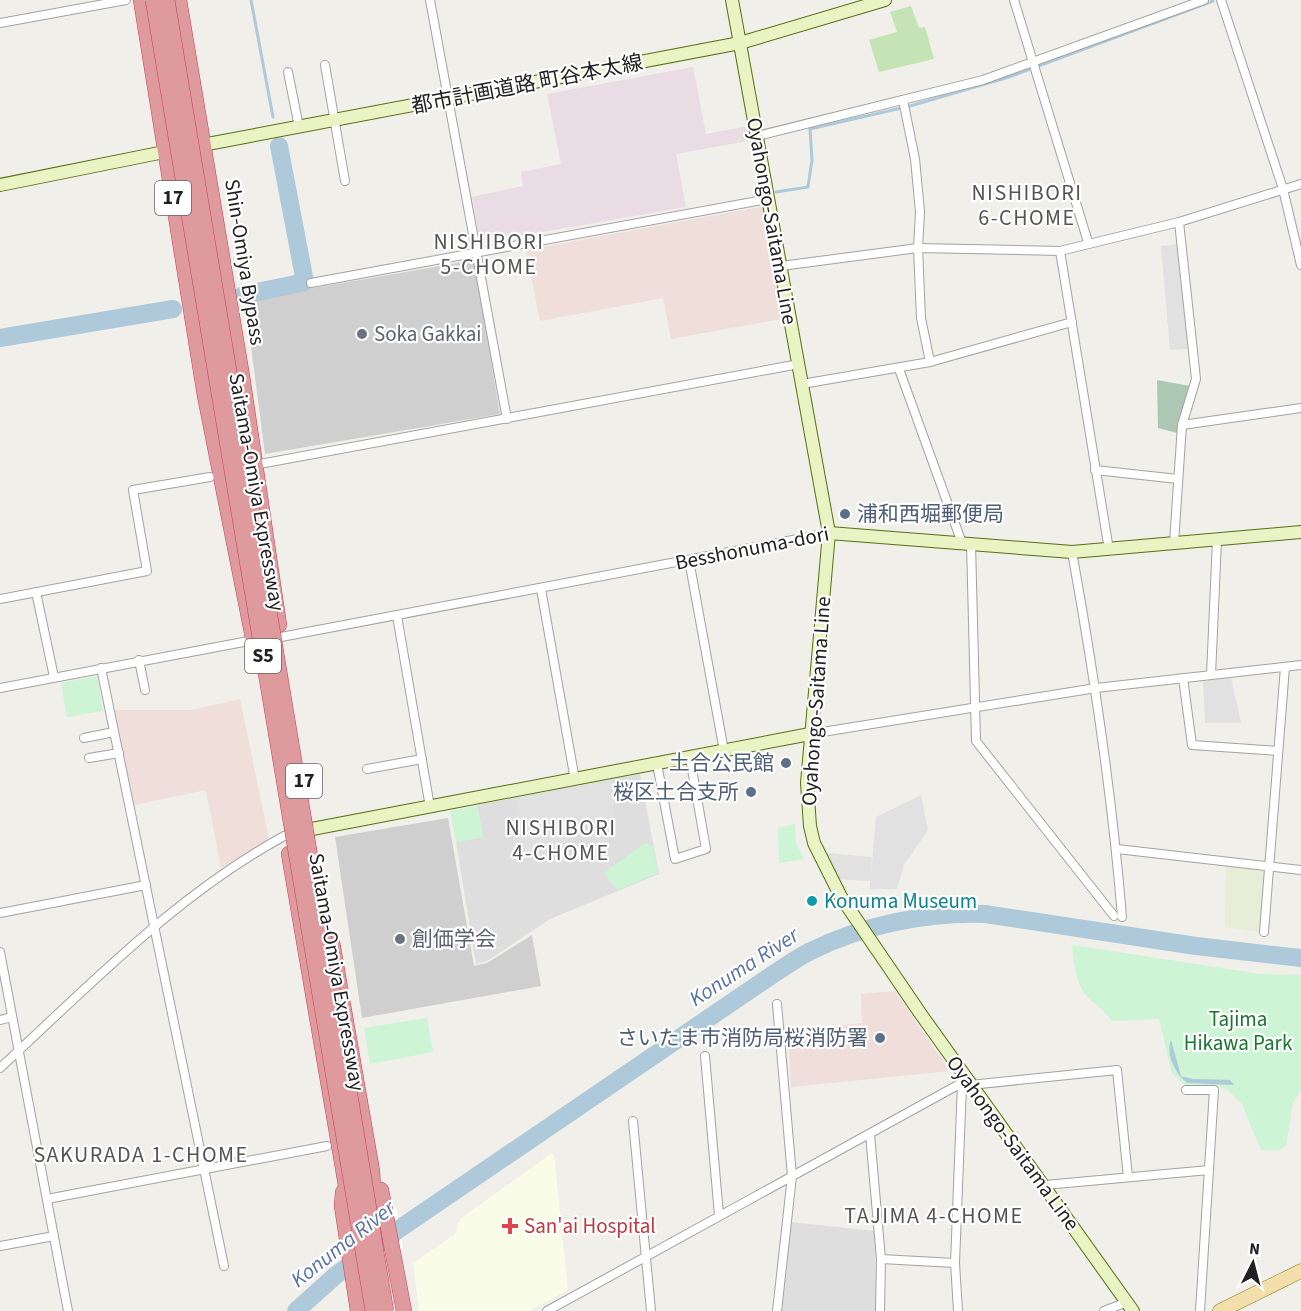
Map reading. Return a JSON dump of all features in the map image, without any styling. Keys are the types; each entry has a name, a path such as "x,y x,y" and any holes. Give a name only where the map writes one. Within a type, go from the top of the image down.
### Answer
{"highway":[{"name":"17","path":"141,0 205,396 254,640 344,1183 342,1206 352,1238 358,1278 358,1311"},
{"name":"Saitama-Omiya Expressway","path":"153,0 371,1311"},
{"name":"Saitama-Omiya Expressway","path":"167,0 386,1311"},
{"name":"Shin-Omiya Bypass","path":"179,0 312,829 372,1171 381,1190 381,1217 388,1258 392,1311"},
{"path":"186,39 185,63 177,110 194,222 188,288"},
{"path":"205,396 243,389"},
{"name":"Shin-Omiya Bypass","path":"388,1258 404,1311"},
{"name":"17","path":"358,1278 371,1311"}],"main road":[{"path":"1221,1311 1301,1271"}],"street":[{"path":"0,23 126,0"},
{"path":"430,0 507,419"},
{"name":"Oyahongo-Saitama Line","path":"732,0 829,533 807,783 812,835 821,862 856,920 966,1083 1045,1185 1130,1306"},
{"name":"都市計画道路 町谷本太線","path":"0,185 740,43 885,0"},
{"path":"1014,0 1088,242"},
{"path":"757,136 904,104 1033,65 1204,0"},
{"path":"1221,0 1283,189 1301,264"},
{"path":"325,65 345,181"},
{"path":"288,72 298,127"},
{"path":"904,104 918,191 921,318 930,362"},
{"path":"782,266 918,248 1060,251 1088,242 1179,222 1301,184"},
{"path":"311,283 768,199"},
{"path":"1174,543 1182,425 1196,380 1179,222"},
{"path":"1060,251 1109,550"},
{"path":"802,384 930,362 1072,322"},
{"path":"254,465 799,364"},
{"path":"899,369 967,543 976,741 1118,916 1117,849 1096,688 1072,552"},
{"path":"1182,425 1301,408"},
{"path":"1095,470 1178,479"},
{"path":"0,599 147,571 133,490 210,477"},
{"name":"Besshonuma-dori","path":"281,637 829,533 1072,552 1301,532"},
{"path":"1211,675 1217,540"},
{"path":"689,560 724,751"},
{"path":"541,589 575,780"},
{"path":"36,592 54,677"},
{"path":"397,616 430,807"},
{"path":"0,688 254,640"},
{"path":"140,660 146,690"},
{"path":"312,829 810,734 1096,688 1301,665"},
{"path":"1264,932 1285,667"},
{"path":"101,668 224,1266"},
{"path":"1183,678 1192,745 1278,751"},
{"path":"84,738 114,732"},
{"path":"89,758 119,753"},
{"path":"657,764 675,859 706,849 690,758"},
{"path":"368,769 422,759"},
{"path":"0,1068 154,926 189,898 286,835"},
{"path":"1117,849 1301,870"},
{"path":"0,913 146,885"},
{"path":"0,952 68,1311"},
{"path":"777,1004 792,1176 777,1311"},
{"path":"0,1020 12,1017"},
{"path":"705,1056 719,1215"},
{"path":"547,1311 719,1215 966,1083 1117,1070 1128,1178"},
{"path":"958,1311 955,1263 966,1083"},
{"path":"1186,1090 1214,1090 1200,1311"},
{"path":"633,1121 651,1311"},
{"path":"870,1134 881,1259 880,1311"},
{"path":"47,1199 327,1146"},
{"path":"1045,1185 1209,1170"},
{"path":"0,1246 54,1236"},
{"path":"881,1259 955,1263"},
{"path":"1104,1311 1130,1306"}],"shaded area":[{"path":"693,67 706,134 749,126 752,140 676,154 686,207 480,243 472,197 523,186 521,172 561,164 547,94"},
{"path":"765,206 786,318 671,339 663,298 540,321 526,250"},
{"path":"1179,244 1188,349 1170,350 1161,246"},
{"path":"474,260 500,414 265,454 245,300"},
{"path":"1157,380 1190,386 1177,433 1158,428"},
{"path":"1231,678 1241,723 1205,723 1203,681"},
{"path":"240,699 269,840 221,868 206,790 134,805 115,710 192,710"},
{"path":"640,774 659,874 550,919 487,961 476,964 456,842 483,837 477,805"},
{"path":"612,780 614,814 571,827 572,834 567,836 568,846 555,852 516,859 512,831 519,830 517,798"},
{"path":"921,795 928,830 904,865 897,889 870,889 870,881 836,879 826,853 872,857 871,875 876,817"},
{"path":"448,818 474,966 487,963 532,935 541,986 362,1018 335,837"},
{"path":"1226,866 1264,869 1261,932 1225,927"},
{"path":"895,991 950,1071 791,1087 788,1031 862,1023 861,994"},
{"name":"San'ai Hospital","path":"554,1154 568,1290 529,1311 419,1311 413,1263 455,1234 460,1219 549,1155"},
{"path":"790,1222 875,1231 876,1311 782,1311"}],"green space":[{"path":"911,6 919,28 925,27 934,59 879,72 869,40 897,32 890,12"},
{"path":"97,676 103,711 67,717 61,683"},
{"path":"477,806 483,837 456,842 450,811"},
{"path":"795,824 796,843 804,859 779,863 778,828"},
{"path":"645,843 653,846 658,873 618,890 609,881 605,872"},
{"name":"Tajima Hikawa Park","path":"1072,945 1260,974 1301,975 1301,1090 1293,1103 1286,1145 1280,1150 1261,1150 1242,1104 1229,1091 1218,1087 1186,1087 1172,1073 1159,1019 1112,1021 1084,993 1076,973"},
{"path":"427,1018 433,1052 370,1064 364,1028"}],"water":[{"path":"1171,1040 1181,1076 1193,1079 1230,1080 1234,1085 1188,1083 1179,1075 1173,1064 1169,1051"}],"pier":[{"path":"396,1207 403,1248 376,1266 369,1227"}],"waterway":[{"path":"251,0 273,117"},
{"path":"776,192 808,187 812,160 810,129 910,106 1009,77 1213,1"},
{"path":"243,295 305,282 279,146"},
{"path":"304,278 308,277"},
{"path":"0,338 173,309"},
{"name":"Konuma River","path":"296,1311 336,1275 402,1227 772,975 806,953 852,934 918,918 985,914 1196,946 1301,958"}],"place":[{"name":"Soka Gakkai","path":"362,334"},
{"name":"浦和西堀郵便局","path":"845,514"},
{"name":"土合公民館","path":"786,763"},
{"name":"桜区土合支所","path":"751,792"},
{"name":"Konuma Museum","path":"812,901"},
{"name":"創価学会","path":"400,939"},
{"name":"さいたま市消防局桜消防署","path":"880,1038"},
{"name":"San'ai Hospital","path":"510,1226"}],"district":[{"name":"NISHIBORI 6-CHOME","path":"1027,206"},
{"name":"NISHIBORI 5-CHOME","path":"489,254"},
{"name":"NISHIBORI 4-CHOME","path":"561,840"},
{"name":"SAKURADA 1-CHOME","path":"141,1155"},
{"name":"TAJIMA 4-CHOME","path":"934,1216"}]}
